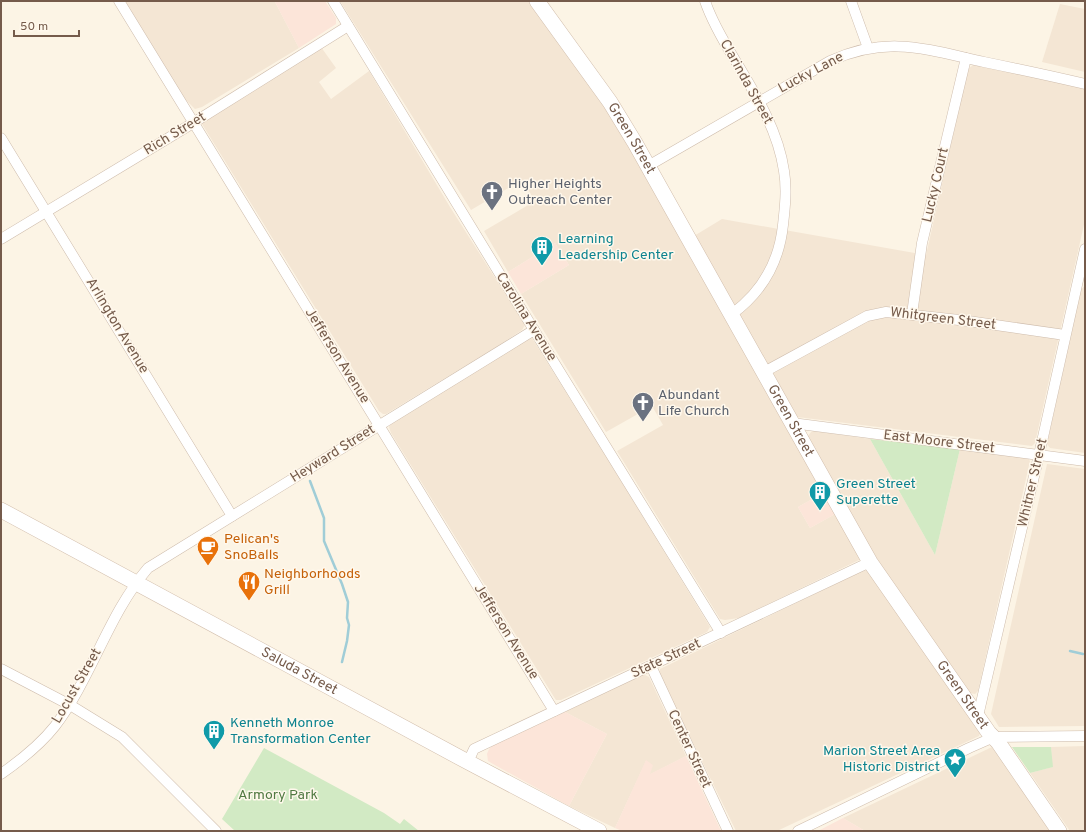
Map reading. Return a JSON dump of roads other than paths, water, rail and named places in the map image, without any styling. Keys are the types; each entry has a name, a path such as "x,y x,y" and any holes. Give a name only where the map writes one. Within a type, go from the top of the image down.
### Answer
{"street":[{"name":"Jefferson Avenue","path":"119,1 554,711"},
{"name":"Carolina Avenue","path":"333,1 534,330 722,633"},
{"name":"Green Street","path":"537,1 610,102 648,166 870,562 1060,831"},
{"name":"Clarinda Street","path":"705,1 724,42 760,101 777,141 784,171 785,204 782,233 776,258 769,275 762,286 746,303 732,314"},
{"path":"852,1 868,48"},
{"name":"Rich Street","path":"1,239 194,122 348,26"},
{"name":"Lucky Lane","path":"648,166 830,61 845,54 868,48 910,46 1085,84"},
{"name":"Lucky Court","path":"912,314 922,243 966,58"},
{"name":"Arlington Avenue","path":"1,138 232,516"},
{"name":"Whitner Street","path":"978,716 1039,455 1065,335 1082,280 1085,249"},
{"name":"Whitgreen Street","path":"764,372 867,316 886,312 912,314 1065,335"},
{"name":"Heyward Street","path":"136,582 148,568 534,330"},
{"name":"East Moore Street","path":"792,423 1085,461"},
{"name":"Saluda Street","path":"1,510 599,831"},
{"name":"State Street","path":"468,762 474,749 870,562"},
{"name":"Locust Street","path":"1,774 28,754 55,727 70,705 136,582"},
{"name":"Center Street","path":"651,666 728,831"},
{"path":"1,669 70,705 122,737 216,831"},
{"path":"798,831 994,737 1085,736"}],"waterway":[{"path":"310,481 324,518 324,541 348,602 347,618 349,625 342,662"},
{"path":"1070,651 1083,654"}],"place":[{"name":"Higher Heights Outreach Center","path":"492,212"},
{"name":"Learning Leadership Center","path":"542,266"},
{"name":"Abundant Life Church","path":"643,422"},
{"name":"Green Street Superette","path":"820,512"},
{"name":"Pelican's SnoBalls","path":"208,566"},
{"name":"Neighborhoods Grill","path":"249,602"},
{"name":"Kenneth Monroe Transformation Center","path":"214,750"},
{"name":"Marion Street Area Historic District","path":"955,778"}],"park label":[{"name":"Armory Park","path":"278,795"}]}
